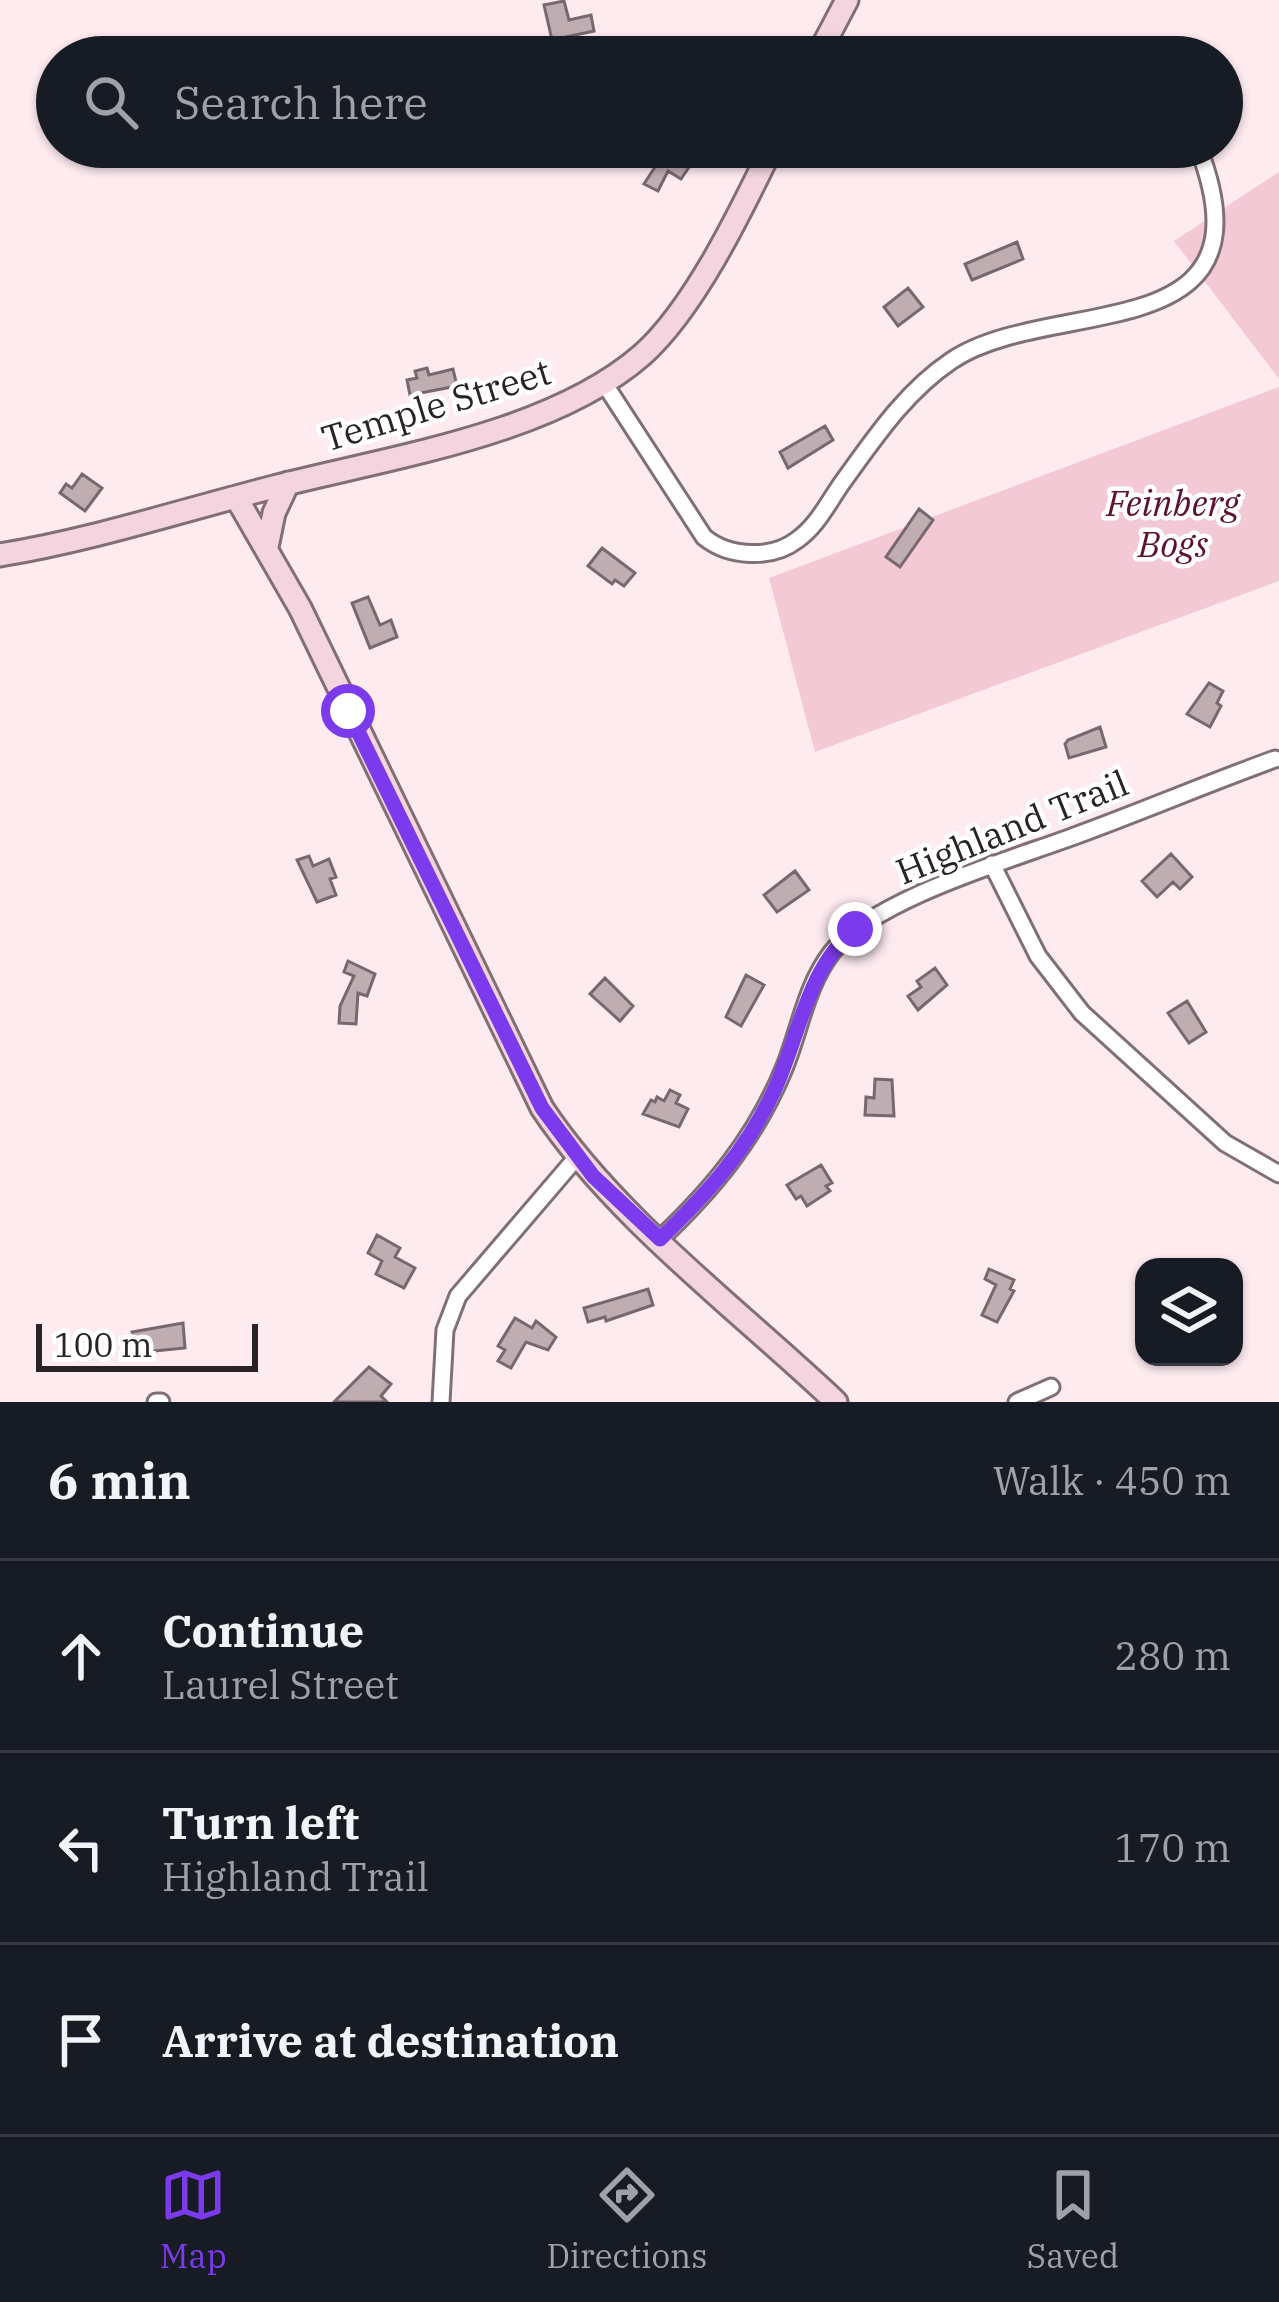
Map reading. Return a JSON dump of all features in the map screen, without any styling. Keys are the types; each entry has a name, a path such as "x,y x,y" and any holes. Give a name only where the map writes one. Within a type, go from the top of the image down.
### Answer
{"main road":[{"path":"829,36 847,0"},
{"name":"Temple Street","path":"0,555 112,532 470,437 604,383 646,351 676,318 761,168"},
{"path":"267,547 274,513 288,483"},
{"path":"236,497 267,547 530,1086 578,1157 836,1402"}],"street":[{"path":"1210,168 1224,194 1233,226"},
{"path":"604,383 704,537 728,551 771,551 794,544 809,531 906,400 965,352 1052,327 1166,308 1205,291"},
{"name":"Highland Trail","path":"660,1239 717,1183 750,1137 783,1072 809,993 834,949 884,911 992,864 1275,759"},
{"path":"992,864 1038,956 1082,1013 1225,1143 1279,1174"},
{"path":"441,1402 445,1330 458,1296 578,1157"},
{"path":"1017,1402 1051,1387"}],"green space":[{"path":"1279,172 1279,379 1174,241"},
{"name":"Feinberg Bogs","path":"1279,387 1279,581 815,752 769,578"}],"building":[{"path":"564,1 569,20 591,15 594,31 551,36 544,5"},
{"path":"654,168 688,168 681,179 668,171 658,191 644,184"},
{"path":"1017,242 1023,259 972,280 965,264"},
{"path":"908,288 923,307 898,326 884,307"},
{"path":"427,368 429,375 453,369 457,386 410,395 407,380 417,378 415,371"},
{"path":"825,426 833,440 788,468 780,452"},
{"path":"82,474 102,488 85,511 60,493 66,484 72,488"},
{"path":"919,509 933,520 900,567 886,557"},
{"path":"602,548 635,573 624,586 615,580 612,584 588,566"},
{"path":"368,597 380,625 391,620 397,637 370,648 352,603"},
{"path":"1209,683 1223,691 1210,727 1187,714"},
{"path":"1100,727 1106,747 1069,758 1068,740"},
{"path":"1171,854 1192,877 1180,889 1173,882 1157,897 1142,881"},
{"path":"309,856 313,866 329,859 336,895 317,902 297,860"},
{"path":"795,871 809,890 777,912 764,895"},
{"path":"348,961 375,974 367,996 358,993 356,1024 339,1023 340,1006 354,976 344,972"},
{"path":"935,968 947,985 918,1010 908,996 921,987 917,981"},
{"path":"746,975 764,985 741,1026 726,1017"},
{"path":"605,978 633,1006 620,1021 590,994"},
{"path":"1187,1001 1206,1032 1189,1043 1168,1013"},
{"path":"875,1079 892,1080 894,1116 865,1115 866,1097 874,1098"},
{"path":"670,1090 680,1095 676,1103 688,1109 679,1127 643,1114 651,1100 664,1101"},
{"path":"821,1165 832,1183 826,1186 830,1191 807,1206 787,1185"},
{"path":"377,1235 400,1248 395,1257 415,1268 404,1288 376,1274 382,1261 368,1253"},
{"path":"989,1269 1014,1280 1010,1289 1014,1291 997,1322 982,1315 996,1285 985,1279"},
{"path":"648,1289 653,1305 588,1322 584,1308"},
{"path":"515,1318 532,1328 536,1321 556,1337 548,1350 526,1342 511,1368 498,1361 505,1350 498,1346"},
{"path":"183,1323 185,1348 134,1353 132,1332"},
{"path":"369,1367 391,1384 381,1396 387,1402 334,1402"}],"route":[{"path":"348,711 542,1108 593,1176 660,1239 717,1183 750,1137 783,1072 816,978 834,949 855,929"}]}
